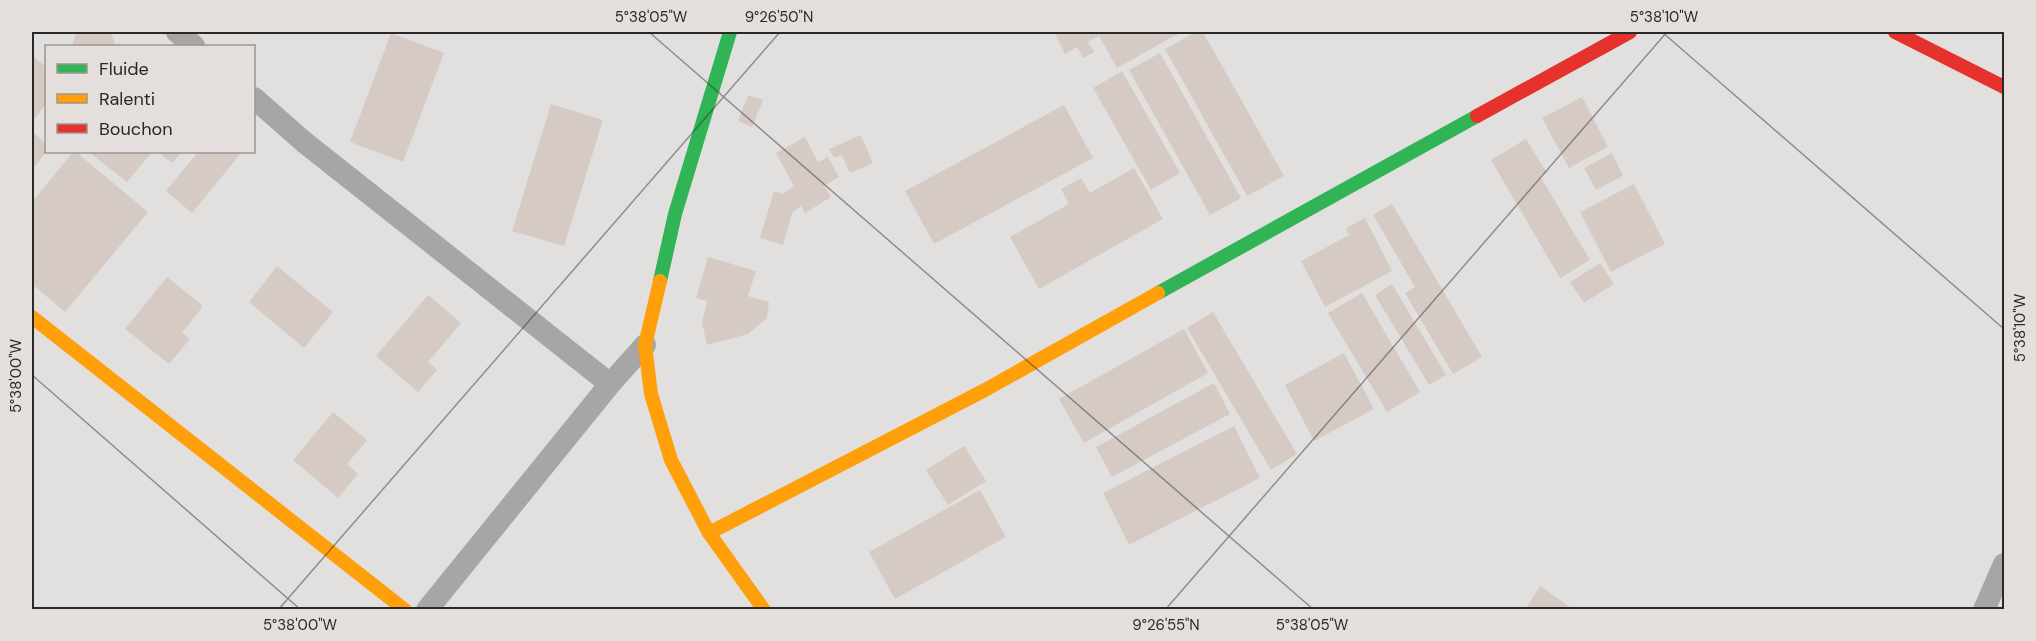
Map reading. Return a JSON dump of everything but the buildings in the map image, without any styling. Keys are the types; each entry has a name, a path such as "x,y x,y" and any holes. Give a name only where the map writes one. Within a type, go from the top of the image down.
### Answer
{"street":[{"path":"177,32 193,45"},
{"path":"730,32 675,214 645,345 651,394 670,460 709,533 764,609"},
{"path":"709,533 985,390 1361,179 1630,32"},
{"path":"1895,32 2004,87"},
{"path":"255,99 304,142 610,384"},
{"path":"32,317 405,609"},
{"path":"427,609 610,384 645,345"},
{"path":"1984,609 2004,564"}],"traffic: fast":[{"path":"660,281 675,214 730,32"},
{"path":"1158,293 1477,116"}],"traffic: slow":[{"path":"660,281 645,345 651,394 671,460 709,533 764,610"},
{"path":"709,533 985,390 1158,293"},
{"path":"32,317 405,610"}],"traffic: jam":[{"path":"1477,116 1630,32"},
{"path":"1895,32 2004,87"}]}
